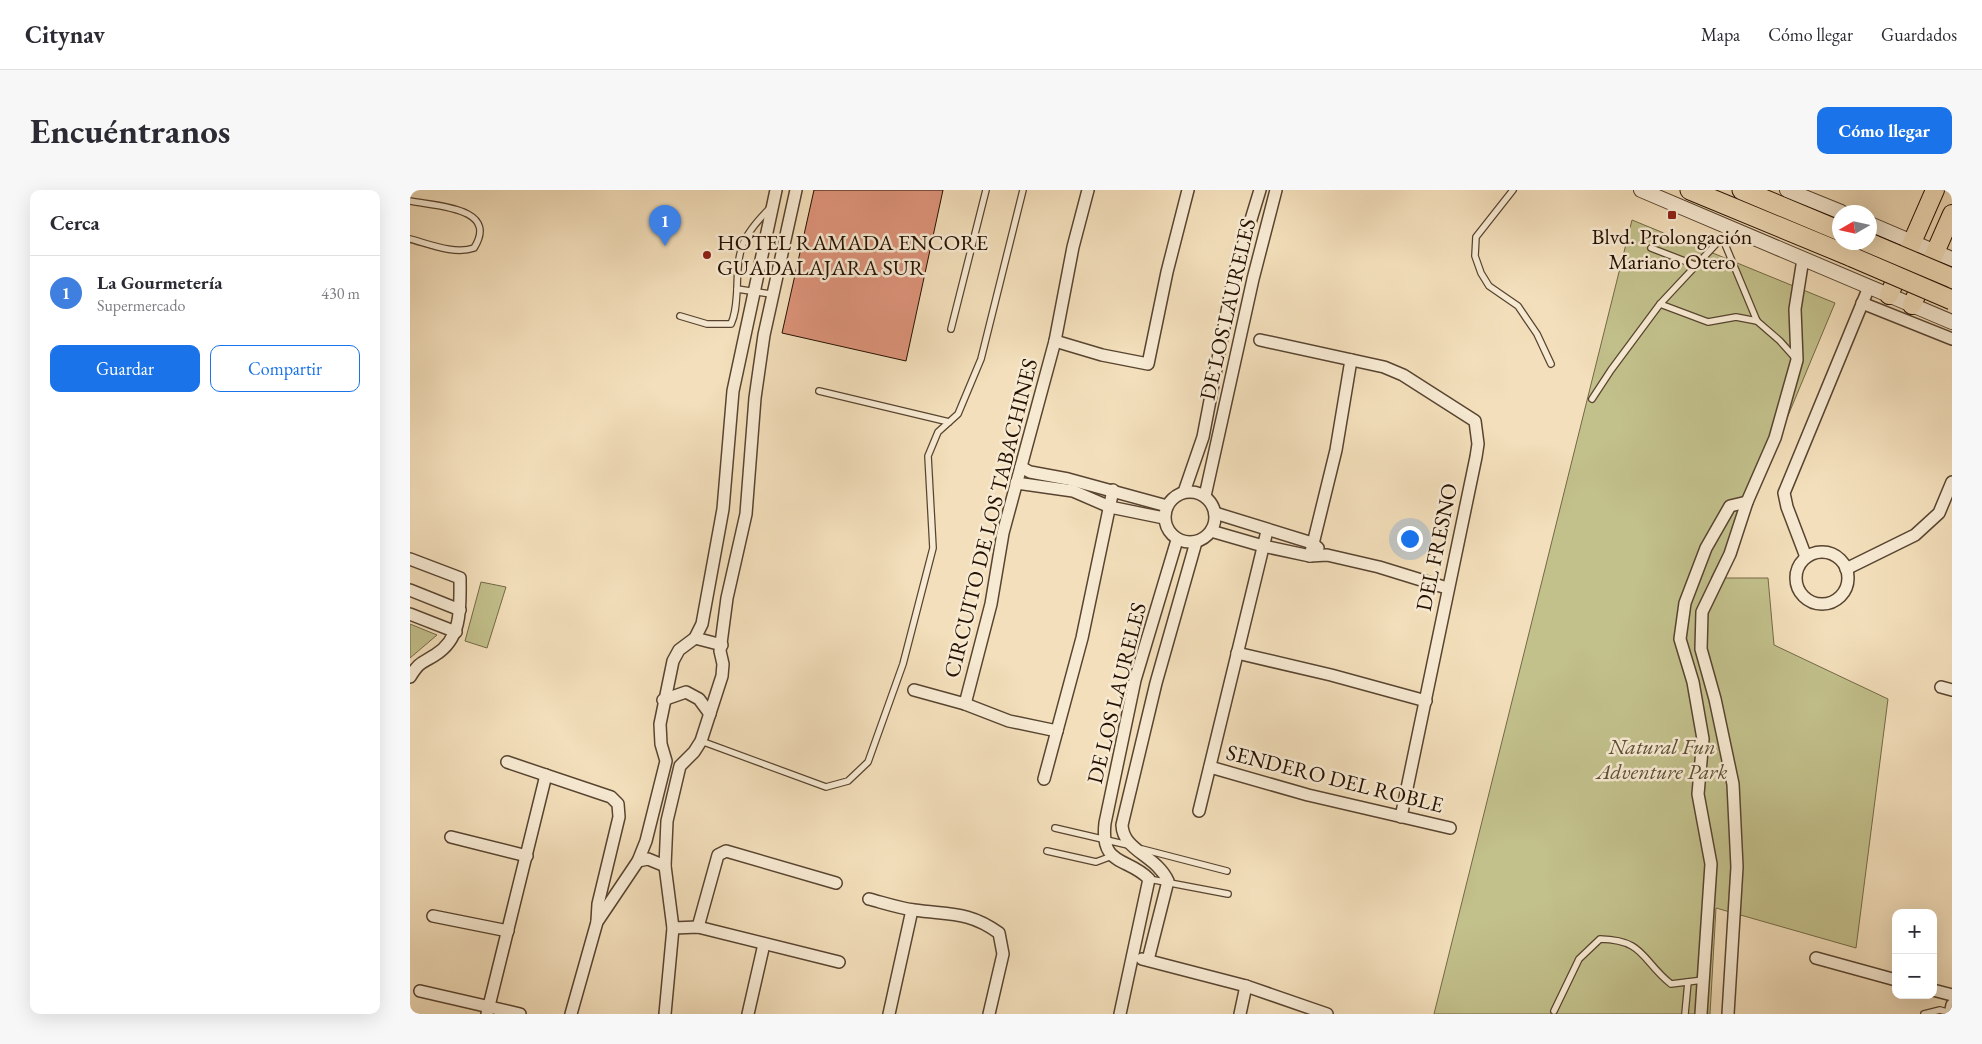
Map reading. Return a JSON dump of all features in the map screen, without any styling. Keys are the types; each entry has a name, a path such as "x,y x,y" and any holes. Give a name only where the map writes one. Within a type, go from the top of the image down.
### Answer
{"highway":[{"path":"1690,190 1952,300"},
{"path":"1742,190 1832,228"},
{"path":"1877,247 1952,278"}],"main road":[{"path":"1889,296 1935,190"},
{"path":"1912,305 1952,214"}],"street":[{"path":"597,922 638,861 646,840 666,761 660,744 660,724 672,660 679,650 696,638 702,624 723,509 733,391 776,190"},
{"path":"665,1014 673,928 665,866 667,822 680,766 694,752 701,741 722,676 723,664 720,651 727,598 746,514 759,367 772,294 796,190"},
{"name":"CIRCUITO DE LOS TABACHINES","path":"965,704 992,604 1003,533 1055,341 1073,246 1088,190"},
{"name":"CIRCUITO DE LOS TABACHINES","path":"1055,341 1102,355 1148,364 1167,272 1188,190"},
{"name":"DE LOS LAURELES","path":"1184,492 1203,437 1234,275 1260,190"},
{"name":"DE LOS LAURELES","path":"1205,496 1253,279 1276,190"},
{"path":"1641,190 1726,233 1803,259 1952,322"},
{"path":"1786,190 1832,208"},
{"path":"1877,227 1952,259"},
{"path":"1832,272 1851,272 1866,261 1870,250"},
{"path":"1728,1014 1737,867 1733,784 1715,699 1701,649 1702,612 1730,554 1747,502 1775,438 1797,360 1795,309 1803,259"},
{"path":"1234,275 1253,279"},
{"path":"1806,557 1786,507 1784,492 1869,287"},
{"path":"1862,303 1952,339"},
{"name":"DEL FRESNO","path":"1260,340 1384,367 1403,376 1475,421 1478,444 1476,457 1400,817"},
{"path":"1310,556 1336,450 1351,360"},
{"path":"1021,467 1030,472 1113,490 1167,506"},
{"path":"1846,569 1915,534 1939,513 1952,482"},
{"path":"1016,483 1073,491 1110,507 1164,518"},
{"name":"DE LOS LAURELES","path":"1044,779 1082,638 1113,490"},
{"path":"1184,492 1194,492 1205,496 1212,504 1215,513 1211,531 1204,538 1196,542 1177,540 1166,527 1164,518 1167,506 1174,498 1184,492"},
{"path":"1701,1014 1712,864 1698,794 1703,739 1692,682 1680,639 1685,602 1706,548 1730,506 1747,502"},
{"path":"1215,513 1266,531 1312,543 1326,555"},
{"path":"1211,531 1263,546 1310,556 1326,555 1379,567 1447,588"},
{"path":"1199,811 1266,531"},
{"name":"DE LOS LAURELES","path":"1103,838 1136,680 1177,540"},
{"name":"DE LOS LAURELES","path":"1129,845 1122,834 1122,826 1156,683 1196,542"},
{"path":"1827,552 1839,558 1846,569 1847,584 1839,597 1831,602 1816,603 1803,596 1796,583 1797,569 1806,557 1814,553 1827,552"},
{"path":"410,559 460,578 460,610 456,632 449,644 436,654 418,663 410,677"},
{"path":"410,590 460,610"},
{"path":"410,614 456,632"},
{"path":"696,638 722,645"},
{"path":"1237,653 1331,675 1426,701"},
{"name":"CIRCUITO DE LOS TABACHINES","path":"914,690 965,704 1009,721 1057,731"},
{"path":"664,700 686,692 699,699 710,714"},
{"path":"507,762 611,797 618,804 619,817 598,904 597,922 570,1014"},
{"name":"SENDERO DEL ROBLE","path":"1210,767 1308,795 1450,828"},
{"path":"488,1010 546,775"},
{"path":"451,837 527,856"},
{"path":"1103,838 1112,856 1122,864 1143,873 1149,878 1120,1014"},
{"path":"1129,845 1156,863 1168,881 1148,960"},
{"path":"698,927 718,855 726,851 836,883"},
{"path":"638,861 648,859 665,866"},
{"path":"869,899 912,910 964,916 982,921 999,933 1002,954 989,1014"},
{"path":"889,1014 912,910"},
{"path":"433,916 508,931"},
{"path":"673,928 698,927 839,962"},
{"path":"748,1014 764,944"},
{"path":"1131,956 1246,986 1327,1014"},
{"path":"1816,958 1892,979"},
{"path":"1240,1014 1246,986"},
{"path":"420,991 488,1010 520,1014"},
{"path":"1937,991 1952,995"}],"lane":[{"path":"951,329 986,190"},
{"path":"701,741 826,787 848,780 868,762 903,664 934,548 928,456 938,432 958,414 981,360 1023,190"},
{"path":"1513,190 1476,237 1475,256 1481,273 1489,286 1518,306 1523,313 1537,334 1551,364"},
{"path":"410,201 468,212 477,222 480,233 474,248 458,251 410,239"},
{"path":"680,316 707,324 731,324 736,314 737,265 745,235 773,205"},
{"path":"1592,399 1660,304 1726,233 1757,321 1780,341 1797,360"},
{"path":"1651,248 1695,266"},
{"path":"737,289 772,294"},
{"path":"1660,304 1708,322 1736,317 1757,321"},
{"path":"819,392 949,422"},
{"path":"1054,828 1103,838 1227,871"},
{"path":"1047,851 1096,862 1112,856"},
{"path":"1149,878 1228,894"},
{"path":"1554,1011 1579,959 1600,939 1619,939 1628,943 1641,952 1658,974 1671,984 1704,980"},
{"path":"1685,1014 1688,982"},
{"path":"1924,1014 1940,1010 1950,1011"}],"green space":[{"name":"Natural Fun Adventure Park","path":"1632,220 1835,303 1757,490 1711,578 1768,578 1774,645 1888,699 1856,948 1716,908 1710,1014 1434,1014"},
{"path":"481,582 506,587 487,648 465,641"},
{"path":"410,624 437,635 410,658"}],"building":[{"path":"814,190 943,190 906,361 782,333"}],"place":[{"name":"Blvd. Prolongación Mariano Otero","path":"1672,215"},
{"name":"La Gourmetería","path":"665,246"},
{"name":"HOTEL RAMADA ENCORE GUADALAJARA SUR","path":"707,255"}]}
